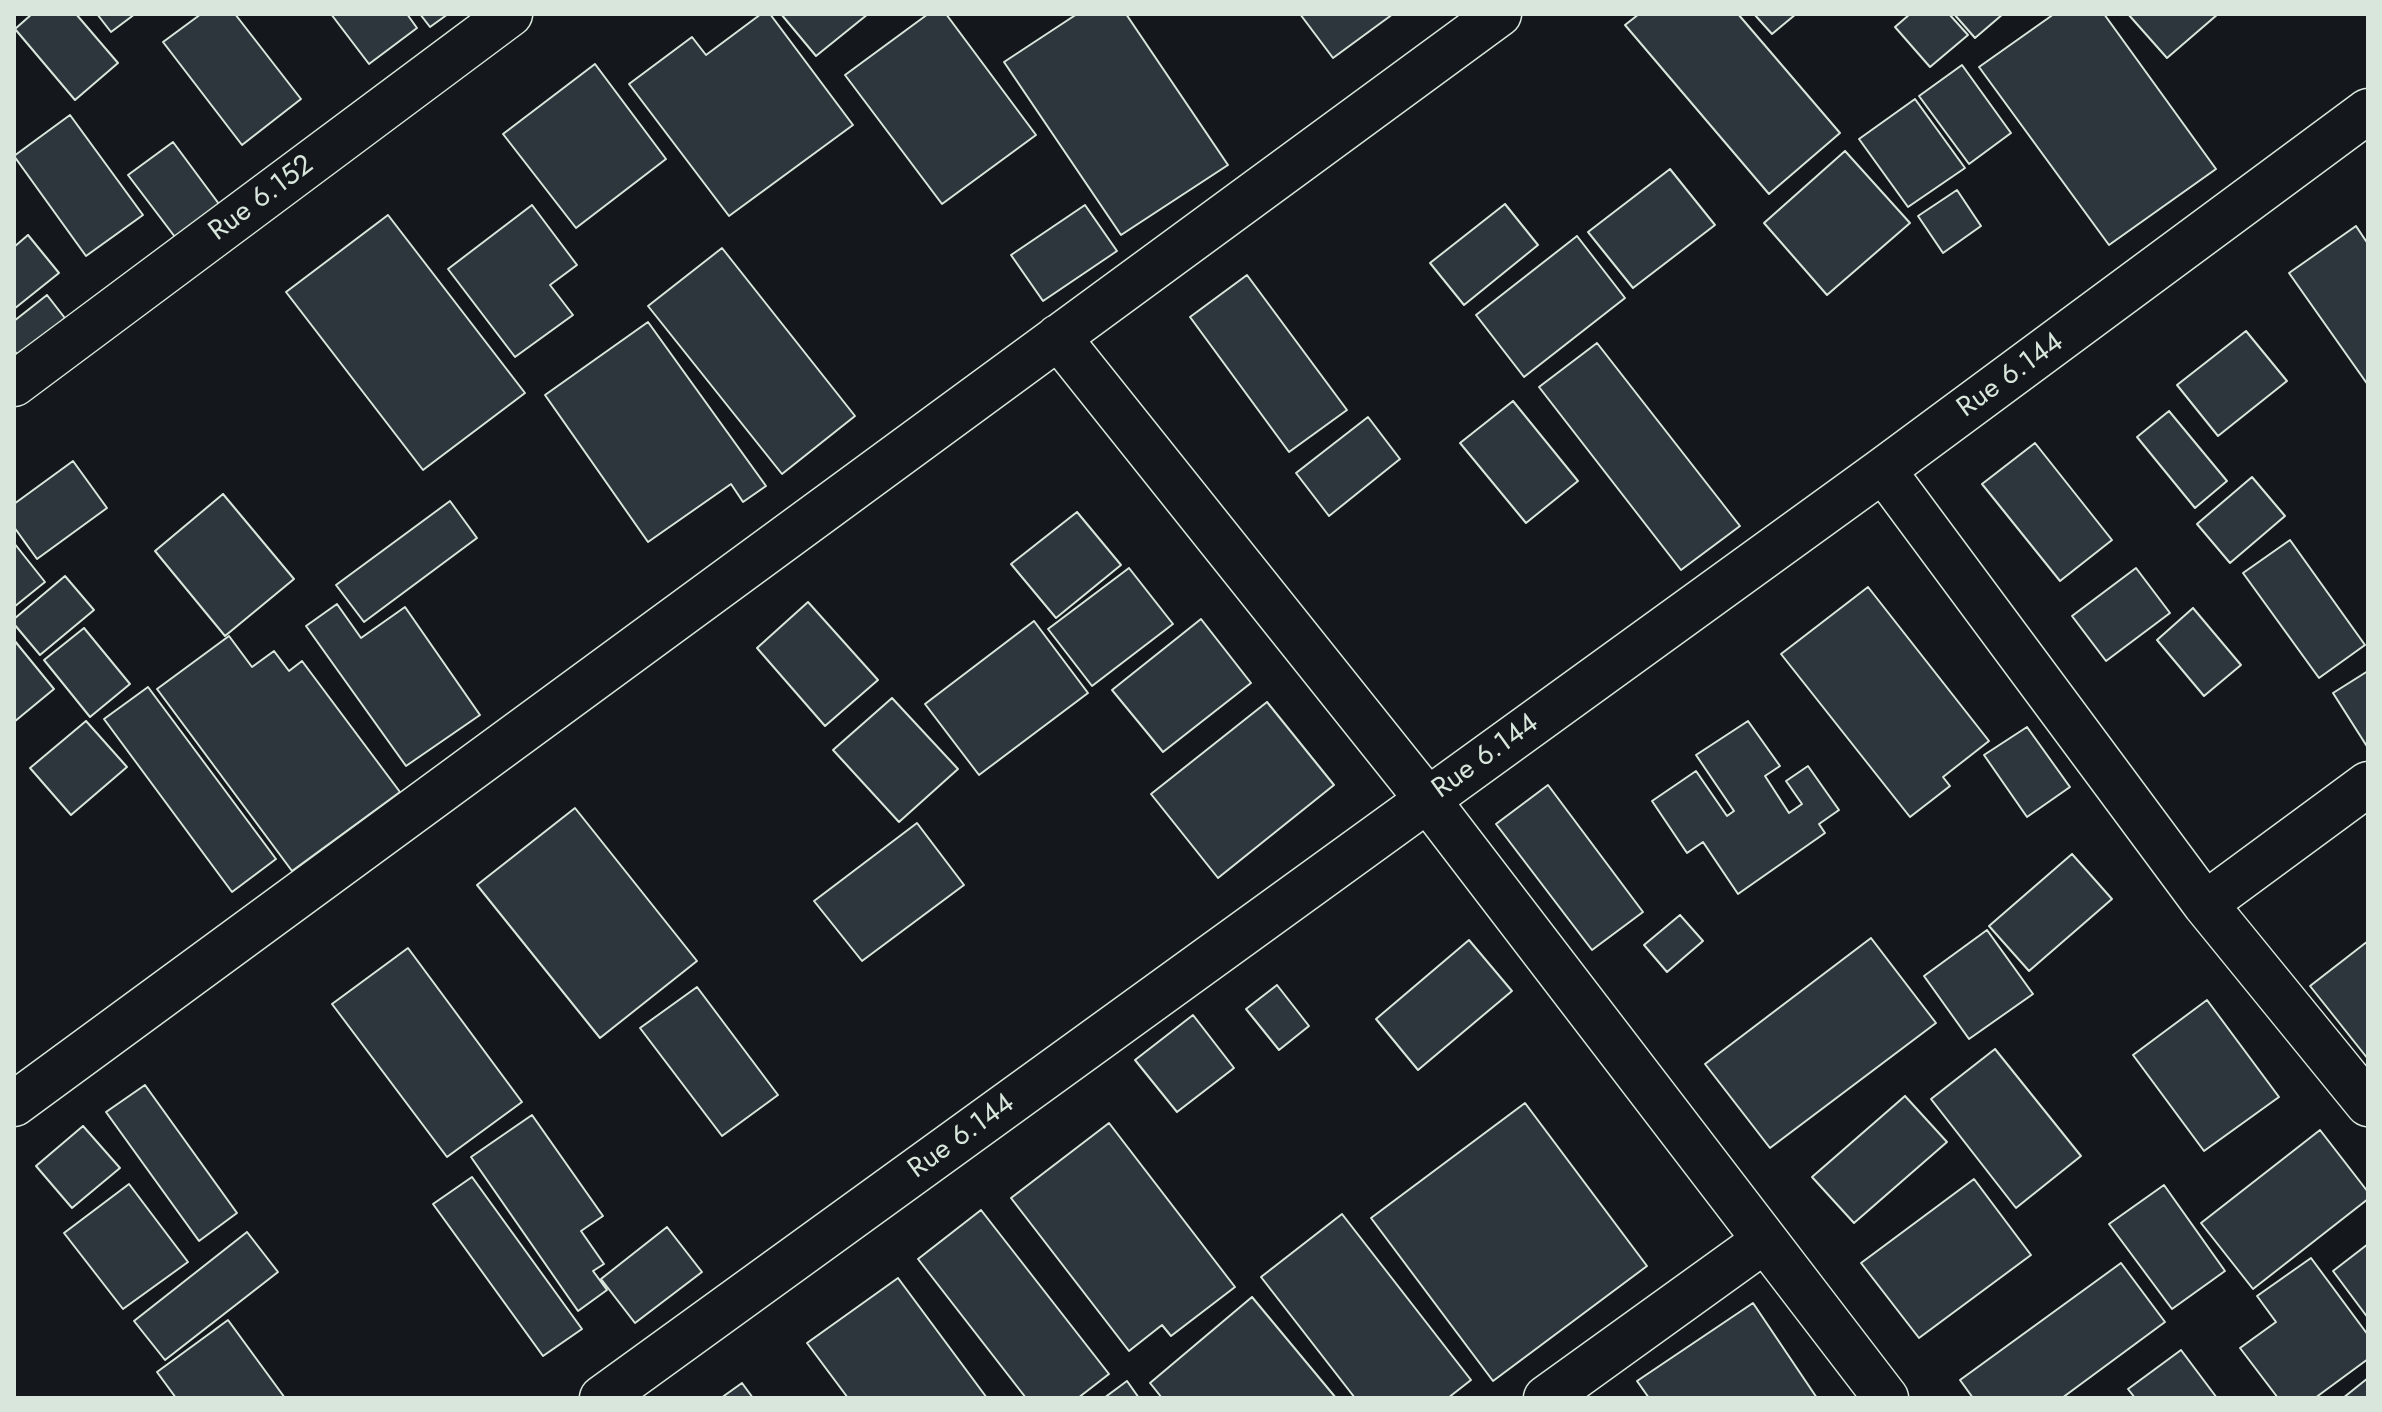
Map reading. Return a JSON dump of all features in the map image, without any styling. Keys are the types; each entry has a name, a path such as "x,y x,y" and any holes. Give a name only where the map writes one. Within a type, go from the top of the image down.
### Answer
{"street":[{"name":"Rue 6.152","path":"14,384 510,14"},
{"path":"14,1104 1499,14"},
{"name":"Rue 6.144","path":"602,1398 1883,470 2368,111"},
{"path":"1058,337 1427,799 1886,1398"},
{"path":"1883,470 2205,904 2368,1104"},
{"path":"2205,904 2368,784"},
{"path":"1546,1398 1764,1241"}],"building":[{"path":"32,14 76,14 118,63 75,100 15,29"},
{"path":"97,14 135,14 111,32"},
{"path":"201,14 235,14 301,99 242,145 163,42"},
{"path":"331,14 407,14 417,28 369,64"},
{"path":"420,14 448,14 430,27"},
{"path":"761,14 770,14 853,125 729,216 629,84 692,37 706,55"},
{"path":"781,14 868,14 816,56"},
{"path":"928,14 946,14 1036,135 942,204 845,75"},
{"path":"1077,14 1126,14 1228,165 1121,235 1004,62"},
{"path":"1300,14 1393,14 1333,58"},
{"path":"1639,14 1738,14 1840,133 1769,194 1625,25"},
{"path":"1754,14 1796,14 1772,34"},
{"path":"1910,14 1949,14 1968,35 1930,67 1895,27"},
{"path":"1954,14 2003,14 1975,38"},
{"path":"2054,14 2104,14 2216,169 2109,245 1979,67"},
{"path":"2128,14 2218,14 2167,58"},
{"path":"595,64 666,159 576,228 503,134"},
{"path":"1962,65 2011,133 1969,164 1919,96"},
{"path":"1915,99 1965,168 1908,207 1859,139"},
{"path":"70,115 143,215 86,256 14,156"},
{"path":"173,142 219,204 175,237 128,175"},
{"path":"1845,151 1910,223 1827,295 1764,223"},
{"path":"1670,169 1715,225 1633,288 1588,232"},
{"path":"1957,190 1981,226 1943,253 1918,216"},
{"path":"1505,204 1538,245 1464,305 1430,263"},
{"path":"532,205 577,265 550,285 573,315 515,357 448,269"},
{"path":"1085,205 1117,251 1043,301 1011,255"},
{"path":"388,215 525,393 423,470 286,292"},
{"path":"2356,226 2368,244 2368,385 2289,273"},
{"path":"28,235 59,273 14,309 14,247"},
{"path":"1577,236 1625,298 1524,377 1476,315"},
{"path":"722,248 855,416 782,474 648,306"},
{"path":"1247,275 1347,410 1289,452 1190,317"},
{"path":"47,295 68,322 21,360 14,350 14,321"},
{"path":"648,322 766,486 743,502 731,484 648,542 545,395"},
{"path":"2246,331 2287,381 2218,436 2177,385"},
{"path":"1597,343 1740,526 1681,570 1539,387"},
{"path":"1513,401 1578,481 1526,523 1460,443"},
{"path":"2169,411 2227,481 2195,508 2137,437"},
{"path":"1368,417 1400,459 1329,516 1296,473"},
{"path":"2035,443 2112,540 2060,581 1982,484"},
{"path":"73,461 107,508 37,559 14,527 14,504"},
{"path":"2252,477 2285,516 2230,563 2197,524"},
{"path":"223,494 294,579 225,636 155,551"},
{"path":"450,501 477,538 364,622 336,585"},
{"path":"1077,512 1121,565 1056,618 1011,564"},
{"path":"2290,540 2365,645 2319,678 2243,573"},
{"path":"14,543 45,582 14,607"},
{"path":"1129,568 1173,624 1092,686 1048,629"},
{"path":"2136,568 2170,613 2106,661 2072,616"},
{"path":"65,576 94,610 40,655 14,624 14,619"},
{"path":"1868,587 1989,741 1943,777 1950,786 1910,817 1781,654"},
{"path":"808,602 878,680 825,726 757,648"},
{"path":"337,604 361,638 405,607 480,715 406,766 306,626"},
{"path":"2193,608 2241,665 2204,696 2157,640"},
{"path":"1201,619 1251,683 1163,752 1112,690"},
{"path":"1034,621 1088,693 979,775 925,704"},
{"path":"84,628 130,684 90,717 44,660"},
{"path":"229,636 252,667 274,651 289,671 302,661 400,792 292,871 157,689"},
{"path":"14,640 54,689 14,722"},
{"path":"2368,671 2368,748 2333,693"},
{"path":"148,687 276,859 232,892 104,719"},
{"path":"892,698 958,769 899,822 833,750"},
{"path":"1267,702 1334,785 1218,878 1151,794"},
{"path":"86,721 127,767 71,815 30,768"},
{"path":"1748,721 1780,766 1765,776 1789,813 1802,804 1786,781 1808,766 1839,810 1819,824 1825,833 1738,894 1703,842 1687,853 1652,801 1696,771 1727,816 1734,811 1696,755"},
{"path":"2027,727 2070,787 2027,817 1984,755"},
{"path":"1548,785 1643,912 1592,950 1496,824"},
{"path":"575,808 697,961 600,1038 477,885"},
{"path":"917,823 964,885 862,961 814,901"},
{"path":"2072,854 2112,899 2029,971 1989,926"},
{"path":"1680,915 1703,941 1667,972 1644,945"},
{"path":"1987,930 2033,994 1969,1039 1924,976"},
{"path":"1871,938 1936,1023 1770,1148 1705,1064"},
{"path":"1469,940 1512,991 1418,1070 1376,1019"},
{"path":"2368,941 2368,1059 2310,986"},
{"path":"408,948 522,1102 447,1157 332,1004"},
{"path":"1277,985 1309,1026 1279,1050 1246,1009"},
{"path":"697,987 778,1095 722,1136 640,1028"},
{"path":"2207,1000 2279,1097 2204,1151 2133,1055"},
{"path":"1193,1015 1234,1068 1177,1112 1135,1060"},
{"path":"1995,1049 2081,1156 2016,1208 1931,1099"},
{"path":"145,1085 237,1213 199,1241 106,1112"},
{"path":"1905,1096 1947,1142 1854,1223 1812,1177"},
{"path":"1525,1103 1647,1266 1493,1381 1371,1218"},
{"path":"532,1115 603,1216 581,1231 604,1264 593,1271 607,1290 578,1311 471,1157"},
{"path":"1109,1123 1235,1287 1171,1336 1162,1325 1129,1351 1011,1198"},
{"path":"83,1126 120,1168 72,1208 36,1166"},
{"path":"2320,1130 2368,1192 2368,1199 2253,1289 2201,1223"},
{"path":"472,1177 582,1329 543,1356 433,1204"},
{"path":"1974,1179 2031,1255 1919,1338 1861,1263"},
{"path":"129,1184 188,1262 123,1309 64,1233"},
{"path":"2164,1185 2225,1271 2172,1309 2109,1224"},
{"path":"981,1210 1109,1374 1078,1398 1026,1398 918,1259"},
{"path":"1342,1214 1471,1380 1448,1398 1355,1398 1261,1277"},
{"path":"667,1227 702,1272 635,1323 601,1279"},
{"path":"247,1232 278,1272 165,1360 134,1321"},
{"path":"2368,1244 2368,1318 2333,1271"},
{"path":"2311,1258 2368,1335 2368,1359 2315,1398 2278,1398 2240,1348 2276,1322 2257,1296"},
{"path":"2121,1263 2165,1322 2062,1398 1973,1398 1960,1380"},
{"path":"898,1278 987,1398 848,1398 807,1343"},
{"path":"1252,1297 1336,1398 1162,1398 1150,1383"},
{"path":"1753,1303 1817,1398 1649,1398 1637,1381"},
{"path":"228,1320 285,1398 176,1398 157,1372"},
{"path":"2181,1350 2217,1398 2135,1398 2128,1389"},
{"path":"2368,1378 2368,1398 2343,1398"},
{"path":"1127,1381 1139,1398 1104,1398"},
{"path":"742,1383 753,1398 721,1398"}]}
